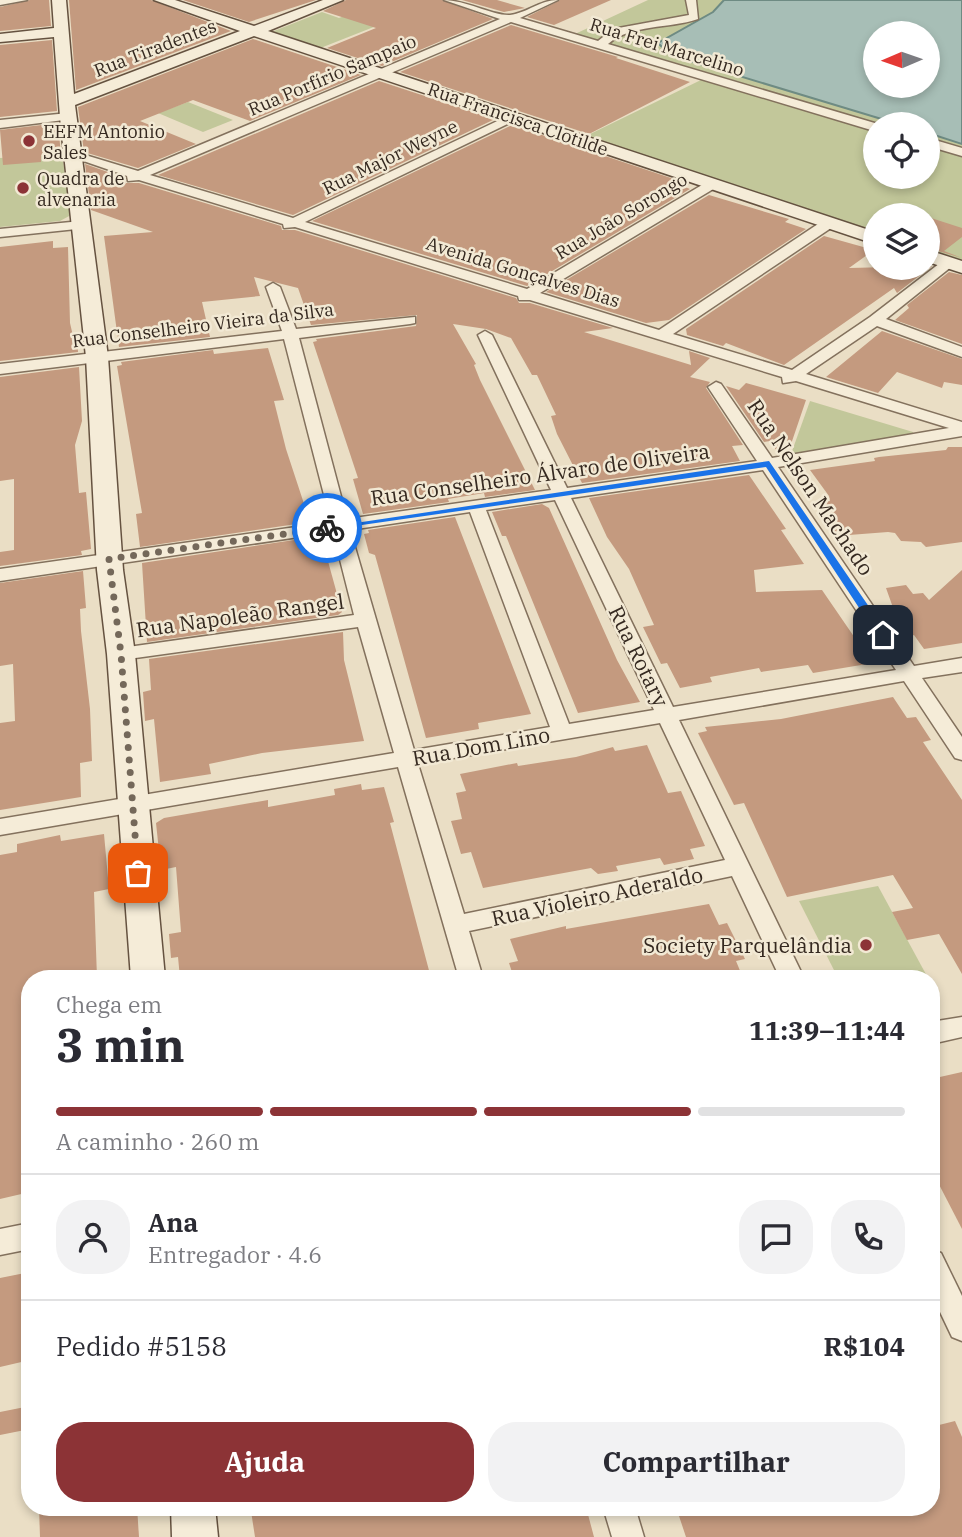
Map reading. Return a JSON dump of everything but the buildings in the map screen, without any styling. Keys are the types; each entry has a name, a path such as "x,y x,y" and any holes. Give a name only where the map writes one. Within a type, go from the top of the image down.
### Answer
{"street":[{"path":"0,2 22,0"},
{"name":"Rua Francisca Clotilde","path":"162,0 863,234"},
{"name":"Rua Tiradentes","path":"67,110 336,0"},
{"name":"Rua Frei Marcelino","path":"449,0 863,123"},
{"name":"Rua Porfírio Sampaio","path":"131,178 553,0"},
{"path":"600,45 617,32 677,23 694,17 691,0"},
{"path":"64,2 60,32 97,357 109,559 121,654 147,970"},
{"path":"0,38 60,32"},
{"path":"0,124 67,110"},
{"name":"Rua Major Weyne","path":"287,226 514,117"},
{"path":"940,146 962,152"},
{"name":"Avenida Gonçalves Dias","path":"73,161 287,226 516,302 962,429"},
{"name":"Rua João Sorongo","path":"516,302 710,185"},
{"path":"663,334 829,223"},
{"path":"0,233 81,225"},
{"name":"Avenida Gonçalves Dias","path":"287,226 663,334 944,435"},
{"path":"790,379 956,265"},
{"path":"273,287 290,333 339,526 404,759 469,970"},
{"name":"Rua Conselheiro Vieira da Silva","path":"0,369 410,320"},
{"path":"875,320 962,352"},
{"name":"Rua Rotary","path":"485,335 788,970"},
{"name":"Rua Nelson Machado","path":"716,387 962,753"},
{"name":"Rua Conselheiro Álvaro de Oliveira","path":"0,575 769,464 944,435 962,429"},
{"path":"476,506 562,732"},
{"name":"Rua Napoleão Rangel","path":"121,654 365,620"},
{"name":"Rua Dom Lino","path":"0,827 962,665"},
{"name":"Rua Violeiro Aderaldo","path":"455,925 739,866"},
{"path":"940,1031 962,1027"},
{"path":"0,1242 21,1238"},
{"path":"940,1282 962,1327"},
{"path":"194,1516 195,1537"},
{"path":"622,1516 628,1537"}],"green space":[{"path":"648,0 962,0 962,149 940,142 940,112 863,112 863,119 575,34"},
{"path":"362,9 394,19 318,49 269,33 322,12 339,18"},
{"path":"703,79 863,126 863,189 940,189 940,149 962,155 962,261 940,253 940,203 863,203 863,228 586,136"},
{"path":"188,102 233,120 203,132 158,113"},
{"path":"62,154 71,215 60,221 0,227 0,158"},
{"path":"810,401 913,432 914,437 791,454"},
{"name":"Society Parquelândia","path":"878,886 924,970 834,970 799,901"}],"water":[{"path":"724,0 962,0 962,144 940,137 940,112 863,113 670,55 658,43 713,12"}],"way so far":[{"path":"138,873 121,654 109,559 327,528"}],"place":[{"name":"EEFM Antonio Sales","path":"29,141"},
{"name":"Quadra de alvenaria","path":"23,188"},
{"name":"Society Parquelândia","path":"866,945"}],"route":[{"path":"327,528 769,464 883,635"}]}
